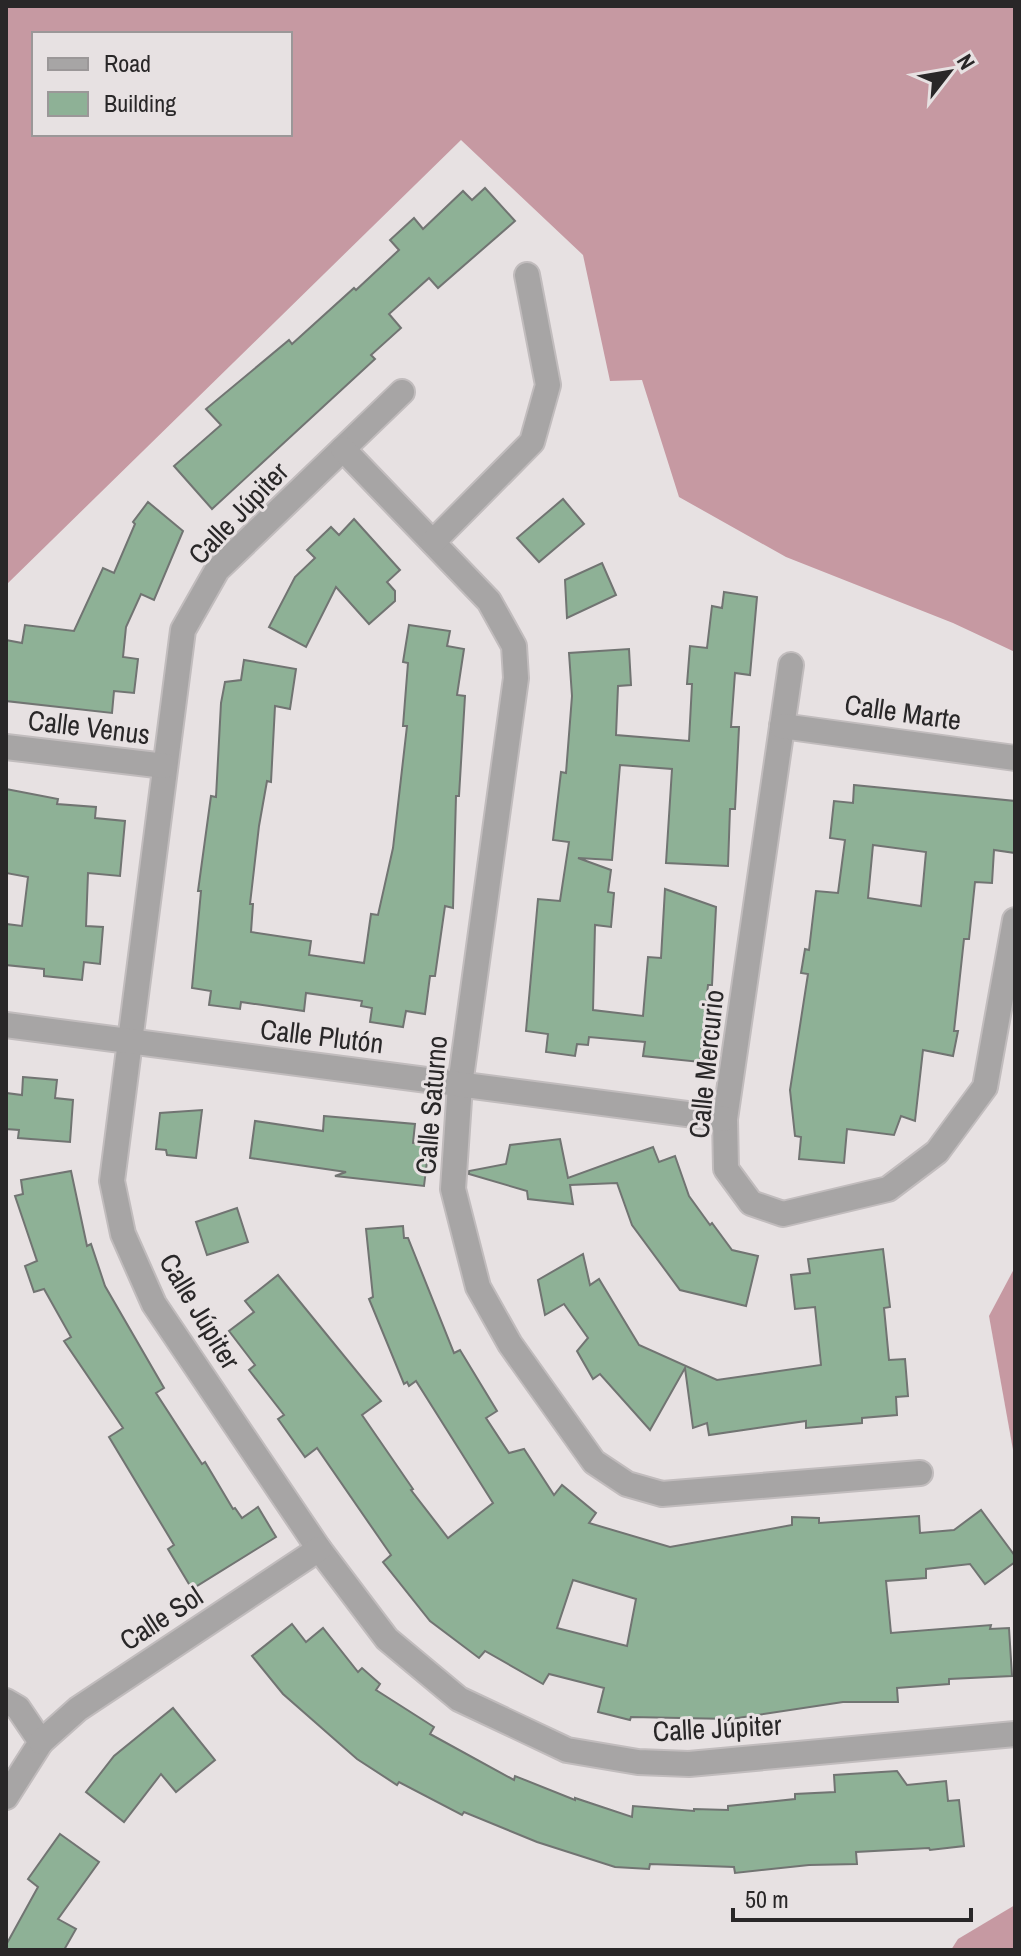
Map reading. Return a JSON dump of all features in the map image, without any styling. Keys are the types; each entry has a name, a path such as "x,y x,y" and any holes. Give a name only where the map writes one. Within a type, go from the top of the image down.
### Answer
{"street":[{"path":"433,542 532,442 548,385 527,275"},
{"name":"Calle Júpiter","path":"402,392 217,570 183,630 112,1181 123,1234 154,1304 319,1549 387,1639 459,1699 567,1750 638,1762 689,1764 1015,1734"},
{"name":"Calle Saturno","path":"343,449 489,601 514,646 516,678 460,1085 453,1189 478,1287 510,1344 594,1462 627,1484 662,1494 920,1473"},
{"name":"Calle Mercurio","path":"791,665 725,1119 726,1169 751,1203 783,1214 888,1189 937,1152 985,1087 1015,920"},
{"name":"Calle Marte","path":"782,726 1015,758"},
{"name":"Calle Venus","path":"6,747 165,766"},
{"name":"Calle Plutón","path":"6,1025 725,1119"},
{"name":"Calle Sol","path":"6,1797 41,1742 78,1709 319,1549"},
{"path":"6,1701 18,1708 41,1742"}],"shaded area":[{"path":"6,6 1015,6 1015,652 953,623 786,557 679,497 642,380 610,381 583,255 461,140 6,585"},
{"path":"1015,1267 1015,1461 989,1316"},
{"path":"1015,1905 1015,1950 951,1950 958,1939"}],"building":[{"path":"485,188 515,221 438,288 429,278 389,314 401,328 371,355 375,359 212,509 174,466 221,425 206,409 289,340 292,344 354,288 356,290 399,250 390,240 414,218 423,229 463,191 472,200"},
{"path":"563,499 584,524 539,562 517,538"},
{"path":"148,502 183,531 154,600 141,594 126,627 123,657 138,659 134,693 114,691 112,713 6,701 6,640 22,643 25,625 74,631 103,568 114,573 135,524 133,522"},
{"path":"354,519 400,570 387,582 395,591 395,601 369,624 336,587 306,647 269,627 295,577 315,558 307,550 331,527 339,535"},
{"path":"602,563 616,595 567,618 565,580"},
{"path":"724,592 757,597 750,675 735,673 731,727 739,727 735,809 730,809 728,866 666,863 672,769 620,765 612,860 578,858 611,870 608,892 614,893 611,927 595,925 593,1010 643,1016 648,957 661,958 665,889 716,907 712,985 708,985 700,1062 643,1056 645,1042 589,1037 588,1045 577,1044 575,1056 546,1052 548,1034 526,1031 538,899 560,901 569,842 553,840 561,772 566,773 572,696 569,653 629,649 631,685 618,686 616,735 689,741 692,684 687,684 690,646 707,648 712,606 722,608"},
{"path":"409,625 450,631 447,646 464,649 457,695 465,696 459,796 456,796 453,908 445,906 435,976 430,976 425,1014 406,1011 403,1027 370,1022 372,1008 361,1006 362,1001 306,993 304,1011 241,1002 240,1009 209,1005 211,991 192,988 201,891 198,891 211,796 216,797 225,682 241,680 244,660 296,669 290,709 275,706 271,782 267,781 259,826 250,904 253,904 251,932 311,941 309,955 364,963 371,914 378,915 393,848 407,726 403,726 408,663 403,662"},
{"path":"854,785 1015,801 1015,853 994,850 992,883 975,882 969,939 964,939 954,1031 958,1031 953,1056 923,1050 915,1121 901,1116 894,1135 847,1129 844,1163 799,1159 801,1137 795,1136 790,1090 808,974 801,973 805,949 809,950 816,891 838,893 845,840 830,838 834,801 853,803","holes":["873,845 926,852 921,906 868,898"]},
{"path":"6,789 58,799 57,804 96,807 95,818 125,821 120,876 88,873 86,926 103,927 100,964 84,962 82,980 44,976 44,969 6,965 6,924 22,926 28,877 6,873"},
{"path":"23,1077 57,1080 55,1098 73,1100 70,1142 18,1138 19,1130 6,1129 6,1093 22,1095"},
{"path":"202,1110 196,1158 167,1155 166,1150 156,1149 160,1113"},
{"path":"324,1116 415,1124 413,1143 429,1145 424,1186 335,1176 346,1172 250,1158 255,1121 323,1131"},
{"path":"560,1139 568,1178 653,1147 659,1162 675,1156 689,1196 710,1225 712,1223 732,1250 758,1256 746,1306 680,1290 632,1225 617,1183 570,1185 573,1204 528,1199 527,1191 469,1174 469,1171 506,1164 510,1145"},
{"path":"71,1171 87,1246 91,1244 105,1286 164,1388 156,1393 202,1464 205,1462 233,1509 242,1518 258,1507 276,1537 192,1589 168,1549 174,1545 109,1437 123,1428 64,1341 71,1337 44,1289 34,1292 25,1266 37,1261 15,1196 23,1194 21,1180"},
{"path":"237,1208 248,1242 207,1255 196,1222"},
{"path":"403,1226 404,1238 408,1238 454,1353 460,1350 497,1411 486,1418 509,1453 524,1449 554,1495 562,1485 596,1513 589,1523 670,1547 792,1525 792,1517 819,1518 819,1523 919,1516 920,1533 954,1530 981,1510 1015,1556 1015,1562 985,1584 970,1564 926,1569 926,1578 886,1581 891,1633 991,1625 990,1629 1009,1628 1012,1676 949,1679 949,1684 897,1688 898,1702 843,1702 731,1719 631,1717 630,1720 598,1712 604,1688 549,1674 543,1684 485,1651 479,1658 430,1621 383,1562 391,1555 317,1448 305,1457 278,1419 284,1415 249,1370 255,1365 229,1331 254,1312 245,1301 278,1275 381,1401 362,1415 411,1490 448,1538 493,1503 416,1381 409,1386 407,1382 404,1384 369,1299 373,1297 366,1229","holes":["573,1580 636,1599 627,1646 557,1628"]},
{"path":"883,1249 890,1307 884,1308 889,1360 905,1359 908,1396 896,1397 897,1415 862,1418 862,1423 806,1428 806,1421 709,1435 707,1423 693,1428 685,1368 650,1430 600,1374 593,1379 577,1351 588,1338 564,1304 545,1315 538,1280 583,1254 590,1285 599,1279 639,1345 717,1380 821,1365 815,1307 795,1309 791,1275 810,1273 808,1259"},
{"path":"292,1624 306,1642 323,1628 358,1672 362,1668 380,1684 376,1690 434,1727 430,1734 514,1780 515,1776 575,1800 632,1817 633,1806 694,1811 728,1810 728,1806 795,1799 795,1794 835,1792 834,1775 897,1771 907,1785 946,1781 948,1801 959,1800 964,1846 856,1852 857,1864 809,1865 735,1873 734,1867 650,1864 649,1869 615,1867 537,1842 464,1812 462,1815 399,1782 397,1785 357,1759 283,1694 252,1656"},
{"path":"173,1708 215,1760 176,1792 161,1774 124,1822 86,1792 114,1756"},
{"path":"60,1834 99,1862 58,1919 76,1929 64,1950 6,1950 38,1887 28,1879"}]}
